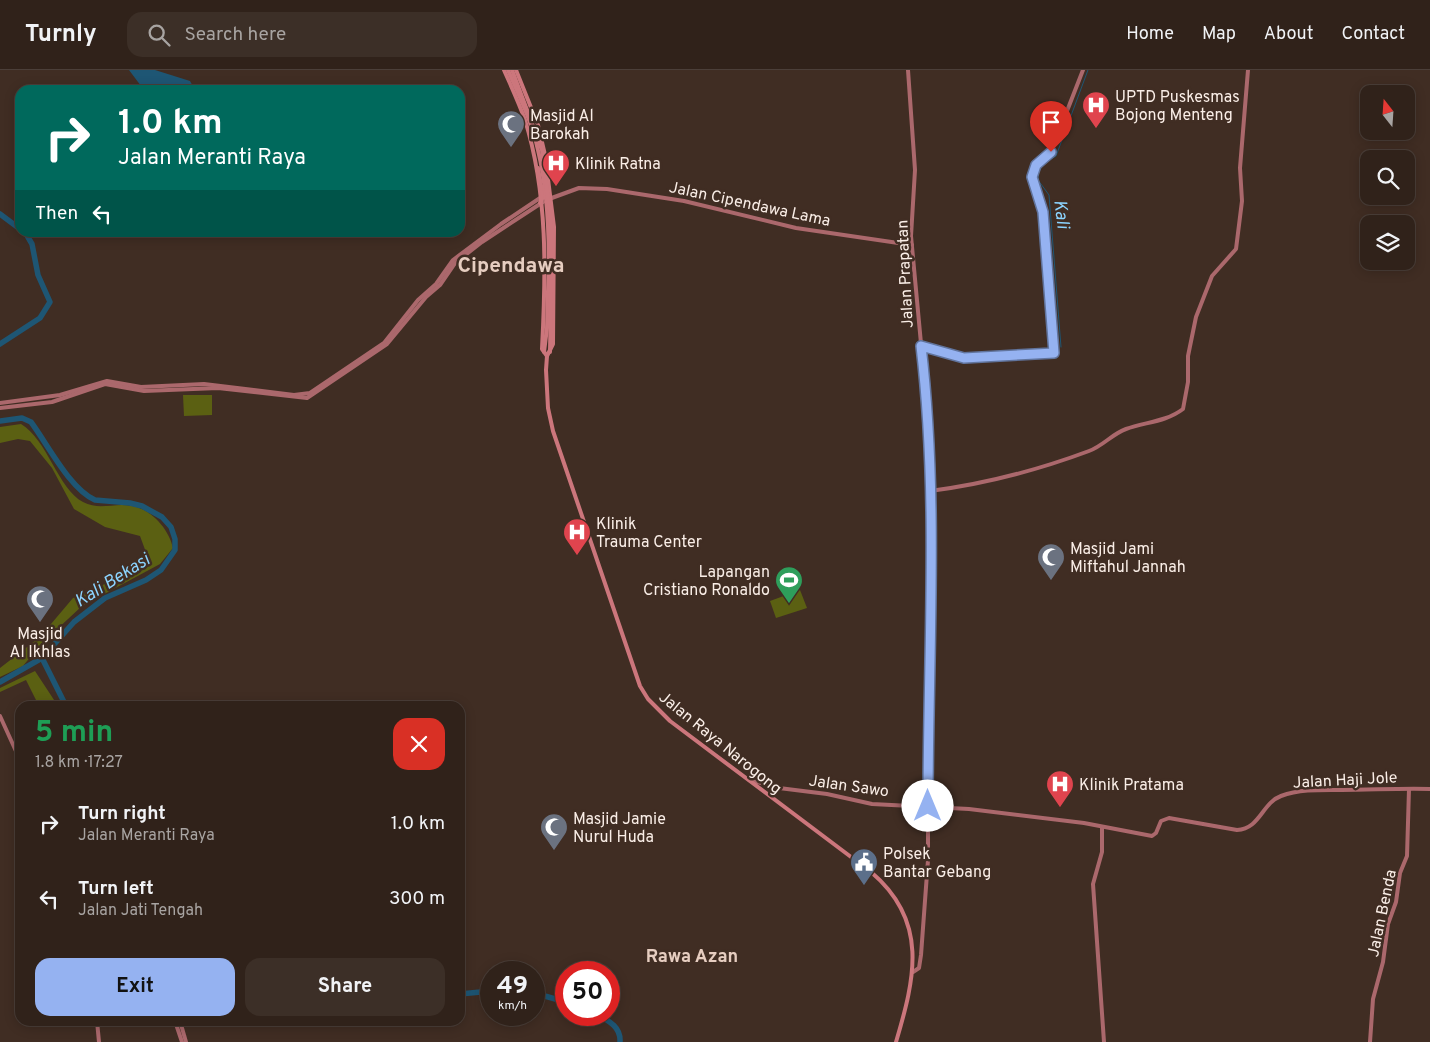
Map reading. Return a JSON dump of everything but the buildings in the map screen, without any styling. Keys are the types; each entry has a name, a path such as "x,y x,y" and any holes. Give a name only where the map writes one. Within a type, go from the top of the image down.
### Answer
{"main road":[{"name":"Jalan Raya Narogong","path":"504,70 524,118 547,197"},
{"path":"510,70 542,150 551,225 547,354"},
{"name":"Jalan Raya Narogong","path":"516,70 544,146 555,279 553,344 547,354 546,393 553,432 640,686 659,711 866,869 890,891 902,910 910,929 914,952 913,972 896,1042"},
{"name":"Jalan Prapatan","path":"908,70 914,170 912,244 921,346 933,559 928,688 928,806"},
{"path":"921,346 964,358 1054,351 1043,212 1032,177 1036,165 1051,152 1083,70"},
{"path":"930,491 980,484 1044,466 1100,446 1125,429 1168,418 1183,409 1188,382 1188,356 1196,317 1212,276 1236,249 1242,201 1240,168 1248,70"},
{"path":"534,150 544,146"},
{"name":"Jalan Cipendawa Lama","path":"502,225 547,197 582,187 684,201 796,228 912,244"},
{"name":"Jalan Raya Narogong","path":"547,197 540,203 543,229 544,315 542,349 547,354"},
{"path":"543,229 547,222 547,197"},
{"path":"0,402 65,394 107,381 141,387 200,386 306,394 337,377 376,351 392,334 418,300 436,284 453,260 502,225 540,203"},
{"path":"0,408 52,402 105,384 144,391 200,386"},
{"path":"35,398 36,404"},
{"path":"0,716 15,749"},
{"name":"Jalan Sawo","path":"747,780 780,788 827,794 859,802 928,806"},
{"name":"Jalan Benda","path":"1370,1042 1373,999 1383,962 1389,918 1396,902 1398,883 1406,856 1409,789"},
{"name":"Jalan Haji Jole","path":"928,806 974,809 1152,836 1156,834 1161,821 1172,818 1240,830 1252,825 1277,798 1290,793 1316,790 1430,789"},
{"path":"913,972 919,968 921,955 928,860 928,806"},
{"path":"1102,827 1102,852 1092,884 1104,1042"},
{"path":"97,1026 98,1042"},
{"path":"177,1026 182,1042"},
{"path":"181,1026 186,1042"}],"shaded area":[{"path":"183,395 212,395 212,415 184,416"},
{"path":"21,424 38,441 59,476 74,496 89,505 126,505 146,511 163,527 168,534 173,548 160,564 82,606 40,645 23,666 0,677 0,668 40,637 73,598 123,576 145,562 147,555 140,536 105,527 74,509 52,468 30,441 18,439 0,443 0,427"},
{"name":"Lapangan Cristiano Ronaldo","path":"800,590 807,608 776,618 770,601"},
{"path":"35,671 55,701 36,701 26,680 0,692 0,688"}],"water":[{"path":"129,70 155,70 190,81 192,85 140,85"}],"waterway":[{"name":"Kali","path":"1061,347 1049,195 1038,180 1038,172 1045,163 1056,156 1088,70"},
{"name":"Kali Bekasi","path":"0,214 15,225"},
{"name":"Kali Bekasi","path":"0,344 40,318 50,302 38,275 32,244 28,237"},
{"name":"Kali Bekasi","path":"0,421 22,418 31,422 68,477 86,494 95,500 142,506 162,517 171,527 175,539 175,550 161,570 146,580 105,598 74,622 42,658 0,682"},
{"path":"42,658 64,701"},
{"path":"465,994 480,992"},
{"path":"545,996 555,999"},
{"path":"614,1026 619,1032 620,1042"}],"place":[{"name":"UPTD Puskesmas Bojong Menteng","path":"1096,129"},
{"name":"Masjid Al Barokah","path":"511,148"},
{"name":"Klinik Ratna","path":"556,187"},
{"name":"Klinik Trauma Center","path":"577,556"},
{"name":"Masjid Jami Miftahul Jannah","path":"1051,581"},
{"name":"Lapangan Cristiano Ronaldo","path":"789,604"},
{"name":"Masjid Al Ikhlas","path":"40,623"},
{"name":"Klinik Pratama","path":"1060,808"},
{"name":"Masjid Jamie Nurul Huda","path":"554,851"},
{"name":"Polsek Bantar Gebang","path":"864,886"}],"district":[{"name":"Cipendawa","path":"511,265"},
{"name":"Rawa Azan","path":"692,956"}],"route":[{"path":"928,806 928,688 933,559 921,346 956,358 1054,353 1043,212 1032,177 1036,165 1051,152"}]}
